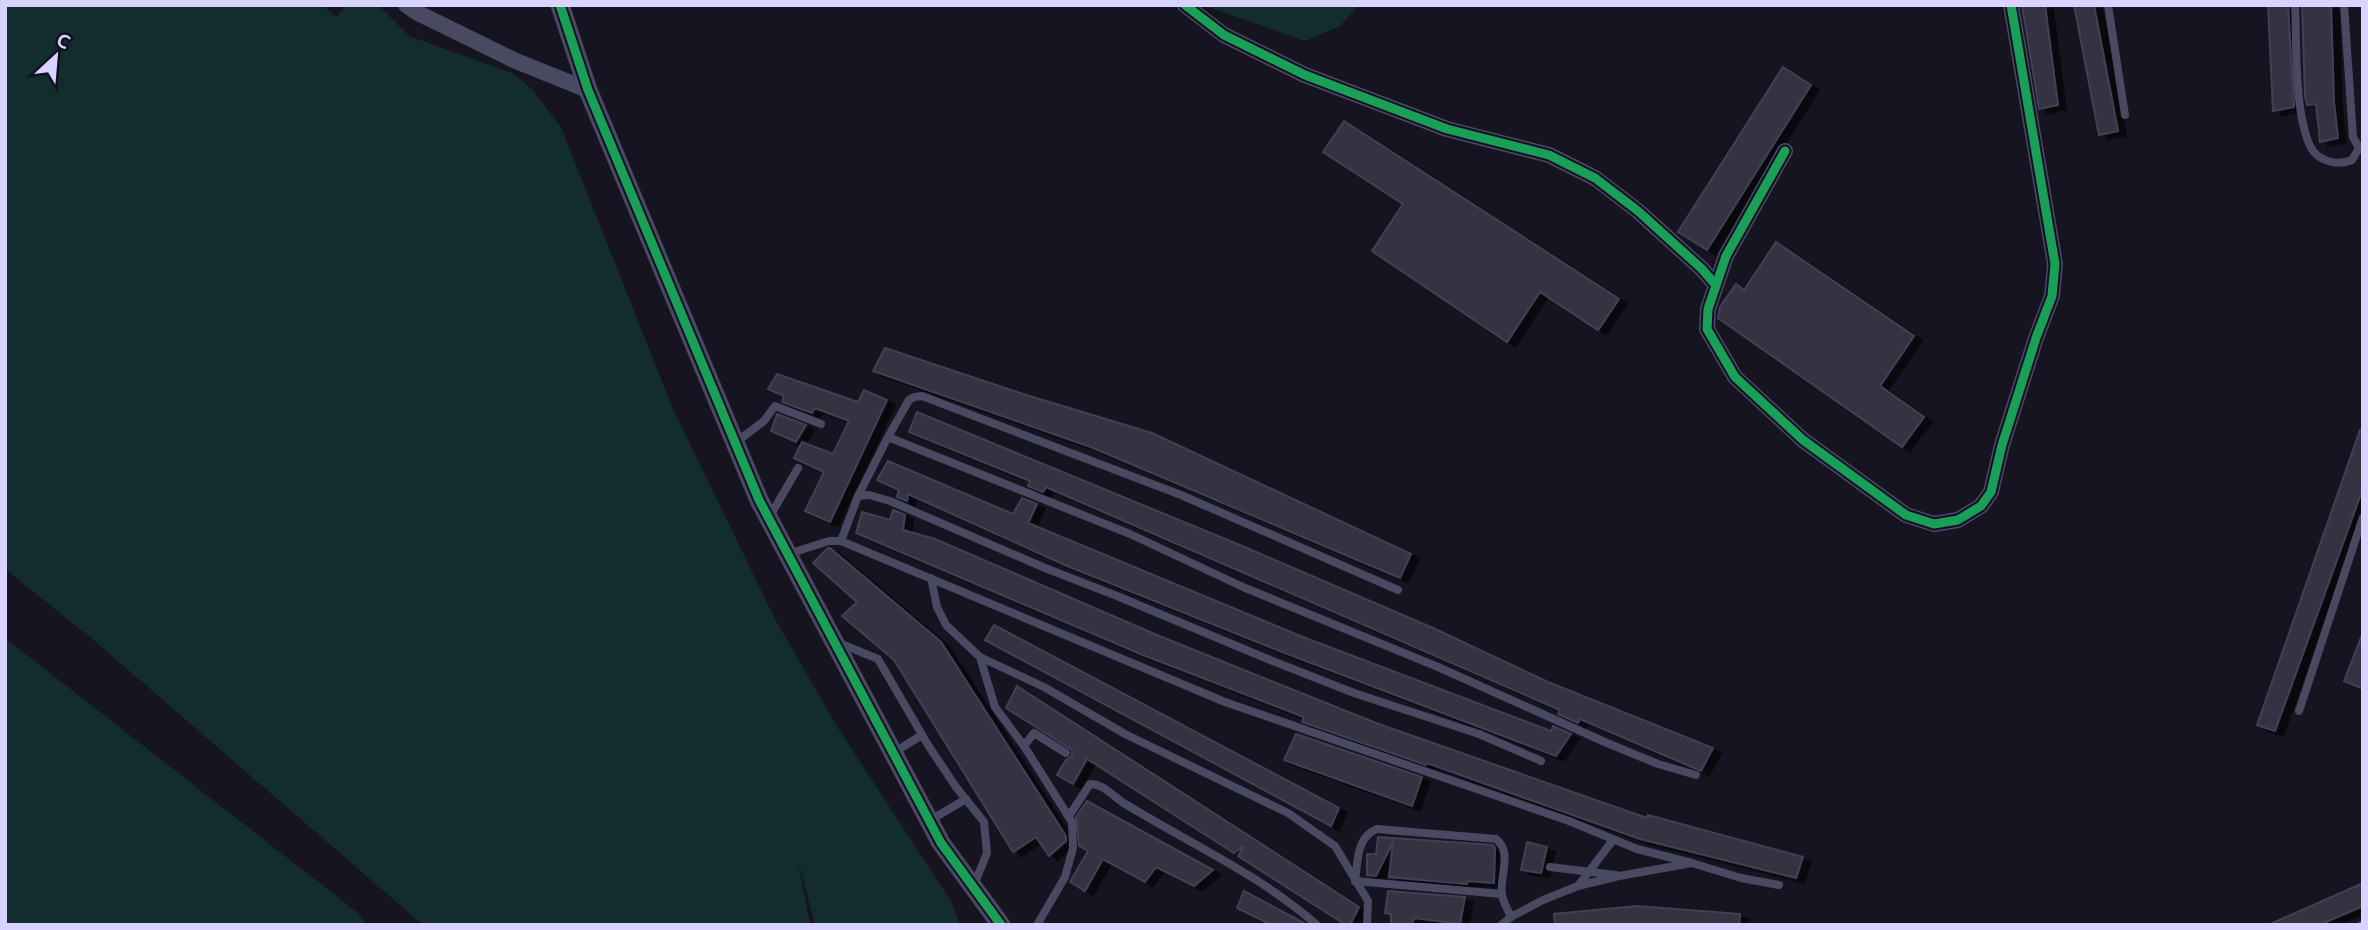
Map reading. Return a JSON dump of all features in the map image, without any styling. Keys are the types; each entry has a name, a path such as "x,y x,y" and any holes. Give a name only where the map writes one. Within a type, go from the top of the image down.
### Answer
{"street":[{"path":"406,5 516,61 588,90"},
{"path":"560,5 588,90 735,443 769,518 941,843 1001,925"},
{"path":"1185,5 1224,34 1305,75 1447,130 1549,155 1595,178 1638,211 1715,284"},
{"path":"1785,151 1726,256 1708,309 1707,329 1735,377 1803,440 1906,515 1934,524 1958,520 1982,506 1991,492 2001,445 2052,296 2055,264 2011,5"}],"lane":[{"path":"2108,5 2125,115"},
{"path":"2295,5 2301,114 2311,149 2328,162 2343,164 2353,160 2361,148 2353,137 2344,5"},
{"path":"841,541 858,496 888,437 909,400 922,396 1181,495 1398,590"},
{"path":"735,443 764,421 775,406 821,424"},
{"path":"888,437 1130,534 1243,587 1438,667 1607,743 1658,764 1696,775"},
{"path":"769,518 798,468"},
{"path":"858,496 869,495 890,501 1270,660 1354,693 1479,734 1541,761"},
{"path":"2299,711 2363,517"},
{"path":"788,554 830,541 841,541 1225,702 1569,821 1637,849 1741,878 1779,885"},
{"path":"931,578 937,607 946,625 980,657 1044,687 1125,734 1288,813 1335,846 1368,901 1367,925"},
{"path":"834,642 878,659 922,735 965,799 984,822 987,853 973,888"},
{"path":"980,657 995,707 1024,746 1072,822 1073,848 1065,877 1037,925"},
{"path":"1024,746 1034,733 1066,753"},
{"path":"893,753 922,735"},
{"path":"1069,816 1090,784 1098,784 1122,802 1165,825 1291,902 1317,925"},
{"path":"929,821 965,799"},
{"path":"1355,881 1361,841 1368,832 1377,829 1496,839 1502,844 1504,853 1502,894 1511,917"},
{"path":"1578,886 1613,840"},
{"path":"1502,925 1511,917 1543,900 1578,886 1692,863"},
{"path":"1550,867 1619,876"},
{"path":"1355,881 1502,894"}],"green space":[{"path":"5,5 322,5 337,17 346,5 378,5 409,36 512,73 532,89 561,127 673,409 775,619 838,728 951,901 960,925 815,925 798,860 810,925 423,925 97,643 5,569"},
{"path":"1203,5 1359,5 1340,26 1305,41"},
{"path":"5,638 357,912 367,925 5,925"}],"building":[{"path":"2022,5 2045,5 2058,105 2039,109"},
{"path":"2074,5 2094,5 2118,131 2099,135"},
{"path":"2268,5 2288,5 2294,107 2273,111"},
{"path":"2302,5 2331,5 2334,102 2338,138 2320,142 2316,104 2307,105 2305,96"},
{"path":"1783,67 1811,85 1707,250 1678,232"},
{"path":"1344,121 1619,299 1598,330 1540,292 1507,342 1372,251 1403,204 1323,152"},
{"path":"1776,242 1914,336 1880,386 1924,417 1902,447 1718,318 1720,307 1736,284 1744,290"},
{"path":"885,348 1152,433 1411,554 1400,578 1091,447 873,371"},
{"path":"777,374 858,402 864,390 887,400 830,522 805,511 824,472 794,458 802,442 833,454 849,421 815,408 812,413 782,402 784,396 768,389"},
{"path":"917,412 1247,548 1433,628 1548,682 1713,748 1701,771 1580,719 1578,723 1558,714 1560,710 1046,487 1043,492 1028,486 1030,481 909,432"},
{"path":"777,414 806,425 796,442 771,431"},
{"path":"2360,430 2363,430 2363,488 2275,731 2257,725"},
{"path":"888,461 1013,514 1022,498 1037,504 1028,523 1303,637 1551,731 1553,726 1571,734 1556,756 1285,653 1065,565 908,494 907,501 897,497 899,490 877,480"},
{"path":"893,510 905,515 903,530 935,539 1157,635 1376,723 1647,818 1648,815 1803,857 1796,878 1640,839 1427,763 1426,765 1302,722 1304,717 1143,655 856,533 862,512 890,520"},
{"path":"828,548 941,642 1066,836 1066,841 1049,856 1036,837 1013,852 894,660 842,616 857,602 813,563"},
{"path":"994,625 1339,808 1331,826 985,640"},
{"path":"2363,635 2363,689 2344,681"},
{"path":"1017,686 1359,907 1350,925 1238,856 1244,846 1234,853 1087,759 1073,784 1057,775 1066,760 1072,756 1072,750 1006,708"},
{"path":"1296,734 1422,777 1412,806 1284,760"},
{"path":"1087,801 1213,870 1194,886 1156,867 1145,882 1103,859 1085,891 1070,882 1088,851 1079,846 1076,817"},
{"path":"1378,837 1493,845 1494,883 1467,881 1467,884 1389,877 1393,842 1376,876 1367,875 1367,854 1376,854"},
{"path":"1527,842 1547,847 1541,873 1521,870"},
{"path":"2363,883 2363,906 2319,925 2268,925"},
{"path":"1244,891 1306,925 1272,925 1237,908"},
{"path":"1388,891 1465,897 1460,924 1414,918 1412,925 1391,925 1391,914 1385,913"},
{"path":"1637,906 1740,914 1739,925 1555,925 1554,914"}],"cycle path":[{"path":"560,5 588,90 759,500 941,843 1001,925"},
{"path":"1185,5 1224,35 1305,75 1447,129 1549,155 1595,178 1638,211 1715,284"},
{"path":"1785,151 1726,256 1708,309 1707,329 1735,377 1803,440 1906,515 1934,524 1958,520 1981,506 1991,492 2002,445 2052,296 2055,264 2011,5"}]}
